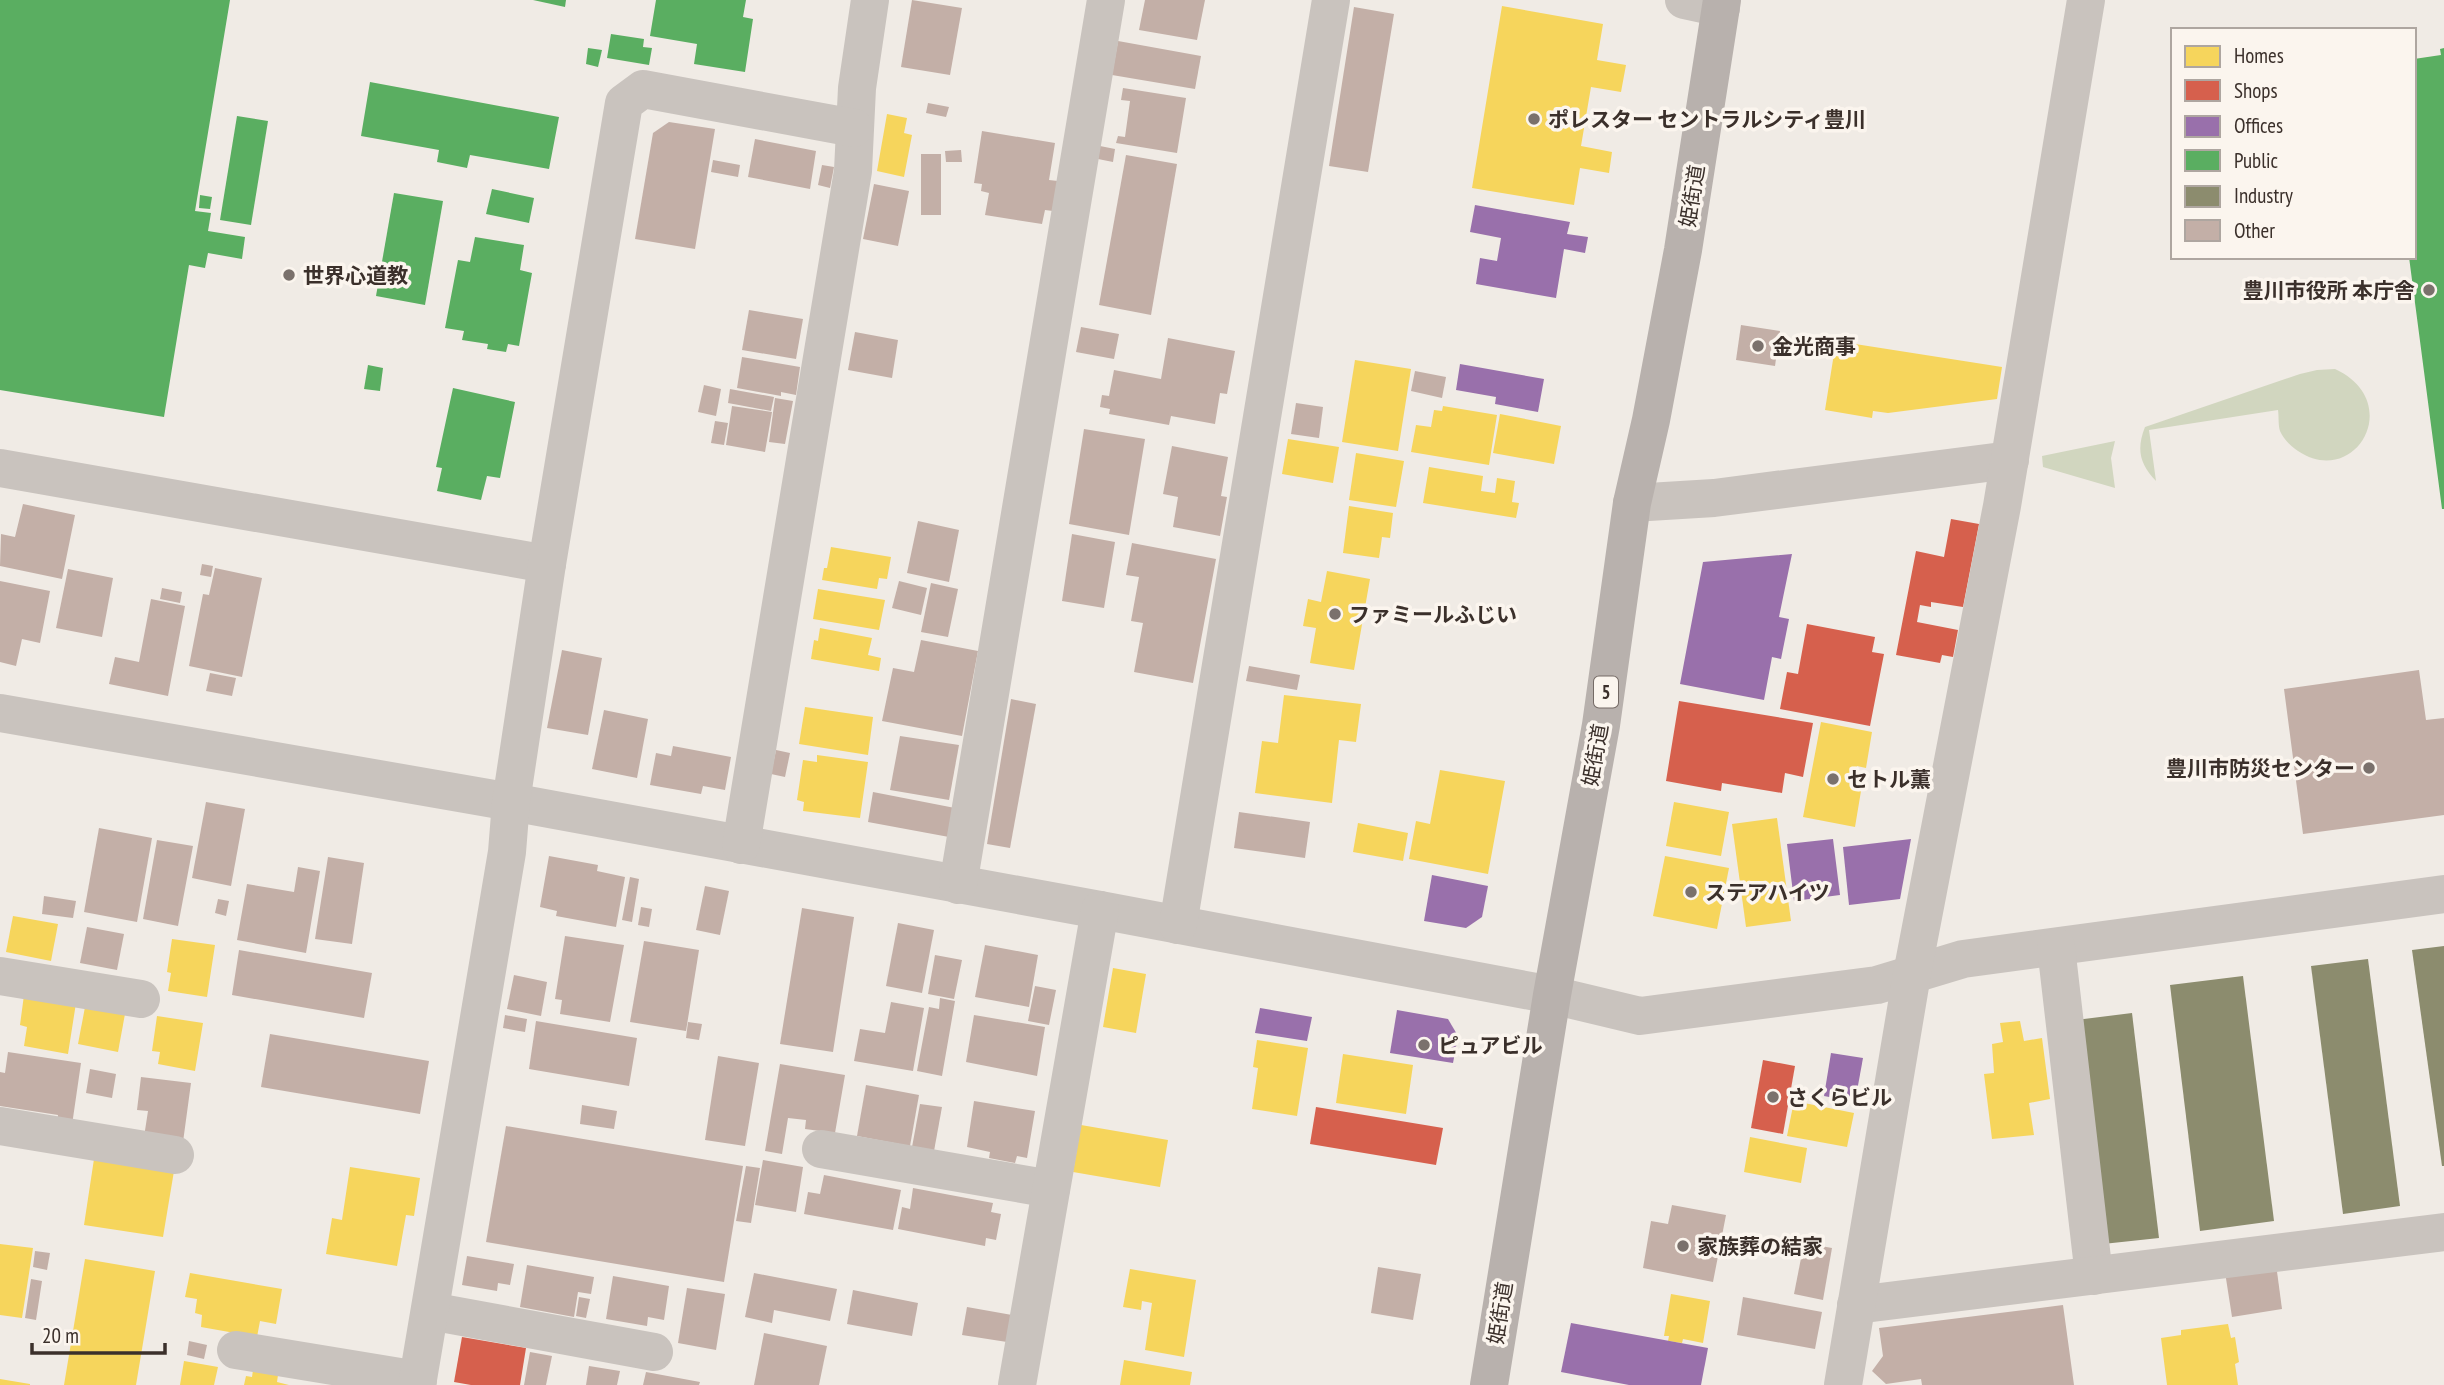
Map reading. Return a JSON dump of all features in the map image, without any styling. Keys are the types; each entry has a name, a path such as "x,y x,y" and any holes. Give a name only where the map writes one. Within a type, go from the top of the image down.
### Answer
{"main road":[{"name":"姫街道","path":"1489,1385 1552,995 1601,725 1632,503 1651,420 1683,250 1722,4"}],"street":[{"path":"741,845 853,171 853,128 870,0"},
{"path":"958,885 1106,0"},
{"path":"1178,925 1332,0"},
{"path":"1684,0 1722,4"},
{"path":"1843,1385 1912,974 2010,460 2086,0"},
{"path":"236,1350 417,1382 507,852 511,802 547,564 624,103 643,89 853,128"},
{"path":"1632,503 1713,498 2010,460"},
{"path":"0,468 547,564"},
{"path":"0,713 511,802 1100,910 1552,995 1640,1016 1877,985 1964,959 2444,894"},
{"path":"1017,1385 1100,910"},
{"path":"2056,947 2094,1276"},
{"path":"0,976 141,999"},
{"path":"0,1126 175,1155"},
{"path":"821,1149 1051,1189"},
{"path":"1856,1305 2444,1232"},
{"path":"430,1311 654,1352"}],"green space":[{"path":"2335,369 2356,384 2367,401 2370,419 2364,437 2353,450 2338,459 2319,460 2293,447 2280,431 2278,410 2149,430 2156,481 2146,469 2140,450 2145,427 2300,374"},
{"path":"2115,441 2111,458 2115,488 2043,467 2042,456"}],"building: Homes":[{"name":"ポレスター セントラルシティ豊川","path":"1502,6 1603,24 1597,60 1626,65 1621,92 1591,87 1581,146 1612,152 1609,173 1580,168 1574,205 1472,188"},
{"path":"887,114 907,118 904,133 912,135 904,177 877,171"},
{"path":"1836,341 2002,367 1997,399 1888,413 1873,411 1872,418 1825,410"},
{"path":"1355,360 1411,369 1398,451 1342,442"},
{"path":"1443,406 1497,415 1489,465 1411,452 1416,425 1431,427 1434,410 1442,411"},
{"path":"1500,414 1561,426 1554,464 1493,453"},
{"path":"1288,439 1339,447 1333,483 1282,474"},
{"path":"1356,453 1404,461 1396,507 1349,500"},
{"path":"1429,467 1483,476 1481,491 1495,493 1497,478 1515,481 1512,502 1519,503 1516,518 1423,503"},
{"path":"1349,506 1393,513 1390,538 1382,537 1379,558 1343,553"},
{"path":"831,547 891,557 887,579 879,578 877,589 822,580"},
{"name":"ファミールふじい","path":"1327,571 1370,579 1354,670 1310,663 1316,628 1303,626 1308,599 1321,602"},
{"path":"818,589 885,600 879,630 813,619"},
{"path":"820,628 872,638 868,655 881,658 879,671 811,659 814,640 818,641"},
{"path":"1284,695 1361,704 1356,742 1339,740 1332,803 1255,793 1262,741 1278,743"},
{"path":"805,707 873,717 868,755 799,744"},
{"name":"セトル薫","path":"1821,722 1872,732 1866,768 1857,766 1853,790 1861,791 1855,827 1803,817"},
{"path":"817,755 868,762 860,818 803,811 804,802 797,800 803,760 817,762"},
{"path":"1440,770 1505,781 1488,874 1409,859 1416,821 1430,824"},
{"path":"1674,802 1729,812 1721,856 1666,846"},
{"path":"1777,818 1791,921 1746,927 1732,824"},
{"path":"1358,823 1408,833 1403,861 1353,852"},
{"name":"ステアハイツ","path":"1665,856 1729,868 1717,929 1653,916"},
{"path":"13,916 58,924 51,961 6,952"},
{"path":"172,939 215,945 207,997 168,991 171,973 167,972"},
{"path":"1113,968 1146,974 1136,1033 1103,1027"},
{"path":"24,995 76,1003 68,1054 24,1046 27,1027 20,1025"},
{"path":"85,1007 125,1014 118,1052 78,1044"},
{"path":"157,1016 203,1023 195,1071 158,1064 160,1052 152,1051"},
{"path":"2020,1021 2024,1041 2042,1038 2050,1099 2029,1103 2034,1135 1992,1139 1984,1074 1994,1073 1992,1044 2003,1042 2000,1023"},
{"path":"1257,1040 1308,1048 1297,1116 1252,1109 1258,1068 1253,1067"},
{"path":"1343,1054 1413,1065 1406,1114 1336,1103"},
{"path":"1794,1101 1854,1113 1847,1147 1787,1136"},
{"path":"1081,1125 1168,1140 1160,1187 1073,1172"},
{"path":"1750,1137 1807,1148 1801,1183 1744,1172"},
{"path":"94,1159 174,1171 163,1237 84,1225"},
{"path":"350,1167 420,1178 414,1216 406,1215 397,1266 326,1254 332,1218 342,1220"},
{"path":"0,1244 33,1248 22,1318 0,1315"},
{"path":"85,1259 155,1271 136,1385 64,1385"},
{"path":"1130,1269 1196,1280 1184,1357 1145,1350 1152,1303 1142,1301 1141,1310 1123,1307"},
{"path":"190,1273 282,1289 276,1324 260,1321 257,1337 201,1327 202,1315 195,1313 197,1299 185,1297"},
{"path":"1671,1294 1710,1301 1703,1343 1683,1339 1682,1343 1668,1341 1669,1336 1664,1336"},
{"path":"2228,1324 2231,1338 2235,1337 2239,1362 2235,1364 2238,1385 2167,1385 2161,1338 2181,1335 2181,1330"},
{"path":"1124,1360 1192,1372 1190,1385 1120,1385"},
{"path":"184,1361 218,1367 214,1385 180,1385"},
{"path":"253,1370 278,1375 277,1382 289,1385 244,1385 246,1376 252,1377"},
{"path":"0,1379 30,1384 30,1385 0,1385"}],"building: Shops":[{"path":"1951,519 1979,524 1963,607 1931,602 1931,607 1920,605 1917,622 1958,630 1953,657 1942,655 1940,663 1896,655 1916,551 1944,557"},
{"path":"1807,624 1875,637 1872,652 1884,654 1870,726 1780,709 1787,672 1798,674"},
{"path":"1679,701 1813,723 1803,777 1785,773 1782,793 1722,783 1721,791 1666,781"},
{"name":"さくらビル","path":"1763,1060 1795,1066 1783,1134 1751,1128"},
{"path":"1316,1107 1443,1128 1436,1165 1310,1144"},
{"path":"462,1337 526,1348 520,1385 471,1385 454,1382"}],"building: Offices":[{"path":"1475,205 1570,222 1567,234 1588,237 1585,253 1564,249 1556,298 1476,284 1480,258 1497,261 1501,238 1470,232"},
{"path":"1460,364 1544,379 1538,412 1495,404 1496,397 1456,390"},
{"path":"1792,554 1779,617 1789,619 1781,659 1772,657 1764,700 1680,684 1703,562"},
{"path":"1833,839 1840,895 1794,901 1787,844"},
{"path":"1911,839 1900,899 1849,905 1843,847"},
{"path":"1432,875 1488,886 1482,917 1466,928 1424,921"},
{"path":"1260,1008 1312,1017 1307,1041 1255,1033"},
{"name":"ピュアビル","path":"1397,1010 1448,1019 1458,1036 1453,1063 1390,1053"},
{"path":"1831,1053 1863,1058 1855,1102 1824,1096"},
{"path":"1571,1323 1708,1348 1701,1385 1629,1385 1561,1372"}],"building: Public":[{"path":"0,0 230,0 195,211 211,213 208,231 245,237 242,259 208,253 205,268 189,265 164,417 0,390"},
{"path":"533,0 566,0 565,7"},
{"path":"656,0 746,0 743,17 753,19 745,72 694,64 697,44 650,36"},
{"path":"611,34 644,39 643,47 652,48 649,65 607,58"},
{"path":"588,48 602,50 598,67 586,64"},
{"name":"豊川市役所 本庁舎","path":"2444,48 2444,509 2409,259 2416,259 2416,59 2441,55 2440,49"},
{"path":"370,82 559,117 549,169 470,155 467,168 437,162 439,150 361,136"},
{"path":"237,116 268,121 251,225 220,220"},
{"path":"492,189 534,198 529,223 486,214"},
{"path":"394,193 443,201 425,305 376,296"},
{"path":"200,195 212,197 210,209 199,208"},
{"path":"475,237 524,245 520,270 532,273 519,346 508,344 506,352 487,349 488,344 462,340 464,331 445,328 458,260 470,262"},
{"path":"368,365 383,368 380,391 364,389"},
{"path":"453,388 515,402 500,478 487,476 481,500 437,491 442,468 436,467"}],"building: Industry":[{"path":"2444,946 2444,1166 2442,1166 2412,950"},
{"path":"2368,959 2400,1206 2343,1214 2311,966"},
{"path":"2243,976 2274,1221 2200,1231 2170,985"},
{"path":"2132,1013 2159,1238 2103,1244 2076,1020"}],"building: Other":[{"path":"912,0 962,8 950,75 901,67"},
{"path":"1145,0 1205,0 1197,40 1139,30"},
{"path":"1354,7 1394,14 1368,172 1329,166"},
{"path":"1118,41 1201,56 1195,89 1112,75"},
{"path":"1123,88 1186,98 1177,153 1116,143 1118,136 1125,137 1130,101 1121,100"},
{"path":"928,103 949,107 946,117 926,113"},
{"path":"669,122 715,129 695,249 635,239 653,133"},
{"path":"982,131 1055,143 1049,180 1058,181 1053,211 1045,210 1042,224 985,215 989,193 981,191 982,184 974,183"},
{"path":"755,139 816,151 810,189 748,177"},
{"path":"1100,146 1115,149 1113,162 1098,159"},
{"path":"961,150 962,162 946,162 945,151"},
{"path":"921,154 941,154 941,215 921,215"},
{"path":"1126,155 1177,164 1151,315 1099,305"},
{"path":"713,160 740,165 738,177 711,172"},
{"path":"822,165 834,167 830,188 818,185"},
{"path":"874,184 909,191 898,246 863,239"},
{"path":"749,310 803,319 796,359 742,350"},
{"name":"金光商事","path":"1741,325 1780,331 1775,366 1736,360"},
{"path":"1081,327 1119,334 1114,359 1076,352"},
{"path":"855,332 898,340 892,378 848,370"},
{"path":"1168,338 1235,351 1227,394 1220,393 1215,424 1171,416 1169,425 1109,414 1110,409 1100,407 1102,395 1109,396 1114,370 1161,379"},
{"path":"742,357 800,367 796,395 781,392 781,396 737,388"},
{"path":"1415,371 1446,377 1442,398 1411,391"},
{"path":"704,385 721,389 716,416 698,412"},
{"path":"730,389 774,397 771,411 728,403"},
{"path":"775,398 793,401 785,444 769,442"},
{"path":"1296,403 1323,407 1319,438 1291,434"},
{"path":"732,406 772,412 765,452 726,445"},
{"path":"715,421 728,423 724,445 711,443"},
{"path":"1084,429 1145,439 1129,535 1069,524"},
{"path":"1172,446 1228,457 1221,496 1227,497 1220,536 1173,527 1178,497 1163,494"},
{"path":"23,504 75,515 62,579 0,566 1,534 15,537"},
{"path":"918,521 959,530 949,582 907,573"},
{"path":"1072,534 1115,542 1104,608 1062,601"},
{"path":"1132,543 1216,559 1193,683 1134,672 1143,623 1131,621 1139,577 1126,575"},
{"path":"202,564 213,566 211,577 200,575"},
{"path":"215,568 262,578 242,677 189,666 203,594 209,595"},
{"path":"68,569 113,578 102,637 56,628"},
{"path":"0,581 50,591 40,643 22,639 16,666 0,662"},
{"path":"899,581 927,588 921,615 892,608"},
{"path":"931,583 958,589 948,637 921,632"},
{"path":"162,588 182,592 180,603 160,599"},
{"path":"151,599 185,606 168,696 109,684 115,657 139,662"},
{"path":"921,640 978,651 962,736 882,721 893,668 914,672"},
{"path":"562,650 602,658 588,735 547,728"},
{"path":"1249,666 1300,675 1297,690 1246,681"},
{"name":"豊川市防災センター","path":"2419,670 2426,720 2444,718 2444,815 2303,834 2284,689"},
{"path":"210,673 236,678 232,696 206,691"},
{"path":"1011,699 1036,704 1010,848 987,844"},
{"path":"604,710 648,719 637,778 592,769"},
{"path":"900,736 959,745 949,800 890,790"},
{"path":"673,746 731,757 725,790 703,786 701,794 650,785 656,753 671,756"},
{"path":"776,750 790,753 785,777 771,774"},
{"path":"873,792 955,808 949,837 868,822"},
{"path":"206,802 245,809 231,886 192,878"},
{"path":"1239,812 1310,822 1305,858 1234,848"},
{"path":"99,828 152,838 137,922 84,912"},
{"path":"157,840 193,846 178,926 143,919"},
{"path":"549,856 598,865 597,871 625,877 616,927 556,916 557,911 540,907"},
{"path":"328,857 364,863 352,944 315,939"},
{"path":"298,867 320,871 306,953 237,940 247,884 294,892"},
{"path":"630,877 639,879 632,922 622,920"},
{"path":"705,886 729,891 720,935 696,930"},
{"path":"44,896 76,901 73,918 42,914"},
{"path":"218,899 229,901 226,916 215,913"},
{"path":"641,907 652,909 649,927 638,925"},
{"path":"802,908 854,917 833,1052 780,1044"},
{"path":"898,923 934,930 922,993 886,986"},
{"path":"87,927 124,934 117,970 80,963"},
{"path":"565,936 624,945 610,1022 560,1014 562,1000 555,999"},
{"path":"644,941 699,950 686,1031 630,1022"},
{"path":"985,945 1038,955 1029,1007 975,997"},
{"path":"239,950 372,973 364,1018 232,995"},
{"path":"935,955 962,960 954,999 928,994"},
{"path":"514,975 547,982 541,1016 507,1009"},
{"path":"1035,986 1056,990 1049,1025 1028,1021"},
{"path":"940,998 955,1001 942,1076 917,1071 929,1007 939,1009"},
{"path":"891,1002 924,1008 913,1071 854,1061 860,1029 885,1033"},
{"path":"505,1015 527,1019 525,1032 503,1028"},
{"path":"974,1015 1045,1027 1037,1076 966,1062"},
{"path":"536,1021 637,1038 629,1086 529,1069"},
{"path":"688,1022 702,1024 699,1040 686,1038"},
{"path":"270,1034 429,1061 420,1114 261,1087"},
{"path":"8,1052 81,1063 72,1125 57,1123 58,1115 0,1106 0,1072 5,1073"},
{"path":"718,1056 759,1063 745,1146 705,1140"},
{"path":"780,1064 845,1075 835,1133 805,1129 806,1120 788,1118 782,1154 765,1151"},
{"path":"90,1069 116,1074 112,1098 86,1093"},
{"path":"141,1077 191,1083 183,1142 144,1137 148,1111 137,1110"},
{"path":"866,1085 919,1095 910,1146 857,1136"},
{"path":"974,1101 1035,1111 1027,1158 1017,1156 1015,1163 989,1158 990,1152 967,1147"},
{"path":"920,1104 942,1107 934,1151 912,1147"},
{"path":"582,1105 617,1111 614,1129 580,1124"},
{"path":"506,1126 743,1166 724,1282 486,1242"},
{"path":"763,1160 803,1167 796,1212 755,1205"},
{"path":"746,1166 760,1168 751,1223 736,1221"},
{"path":"824,1175 901,1190 893,1230 804,1214 808,1192 820,1194"},
{"path":"913,1188 993,1203 991,1212 1001,1214 996,1240 986,1238 985,1246 898,1229 902,1207 910,1209"},
{"name":"家族葬の結家","path":"1672,1205 1726,1215 1713,1282 1643,1268 1651,1221 1668,1224"},
{"path":"1804,1243 1832,1248 1823,1300 1794,1294"},
{"path":"35,1251 50,1253 47,1270 33,1267"},
{"path":"467,1256 514,1264 510,1285 498,1283 497,1291 462,1285"},
{"path":"2276,1264 2282,1309 2232,1317 2225,1272"},
{"path":"527,1265 594,1277 591,1294 578,1292 574,1317 520,1307"},
{"path":"1378,1267 1421,1274 1413,1320 1371,1313"},
{"path":"754,1273 837,1289 830,1321 774,1310 772,1323 745,1317"},
{"path":"613,1276 669,1286 664,1320 648,1317 647,1326 606,1319"},
{"path":"31,1279 42,1281 36,1320 25,1318"},
{"path":"687,1288 725,1294 716,1350 678,1343"},
{"path":"853,1290 918,1303 912,1336 847,1324"},
{"path":"579,1297 590,1299 586,1318 576,1316"},
{"path":"1743,1297 1822,1312 1815,1349 1737,1335"},
{"path":"2063,1305 2074,1385 1922,1385 1921,1379 1886,1384 1872,1371 1883,1356 1879,1328"},
{"path":"967,1307 1012,1315 1007,1342 962,1335"},
{"path":"764,1333 827,1346 819,1385 754,1385"},
{"path":"189,1341 207,1345 204,1359 187,1355"},
{"path":"530,1352 552,1356 546,1385 524,1385"},
{"path":"589,1366 620,1371 617,1385 586,1385"},
{"path":"646,1372 700,1382 699,1385 643,1385"}],"place":[{"name":"ポレスター セントラルシティ豊川","path":"1534,119"},
{"name":"世界心道教","path":"289,275"},
{"name":"豊川市役所 本庁舎","path":"2429,290"},
{"name":"金光商事","path":"1758,346"},
{"name":"ファミールふじい","path":"1335,614"},
{"name":"豊川市防災センター","path":"2369,768"},
{"name":"セトル薫","path":"1833,779"},
{"name":"ステアハイツ","path":"1691,892"},
{"name":"ピュアビル","path":"1424,1045"},
{"name":"さくらビル","path":"1773,1097"},
{"name":"家族葬の結家","path":"1683,1246"}]}
